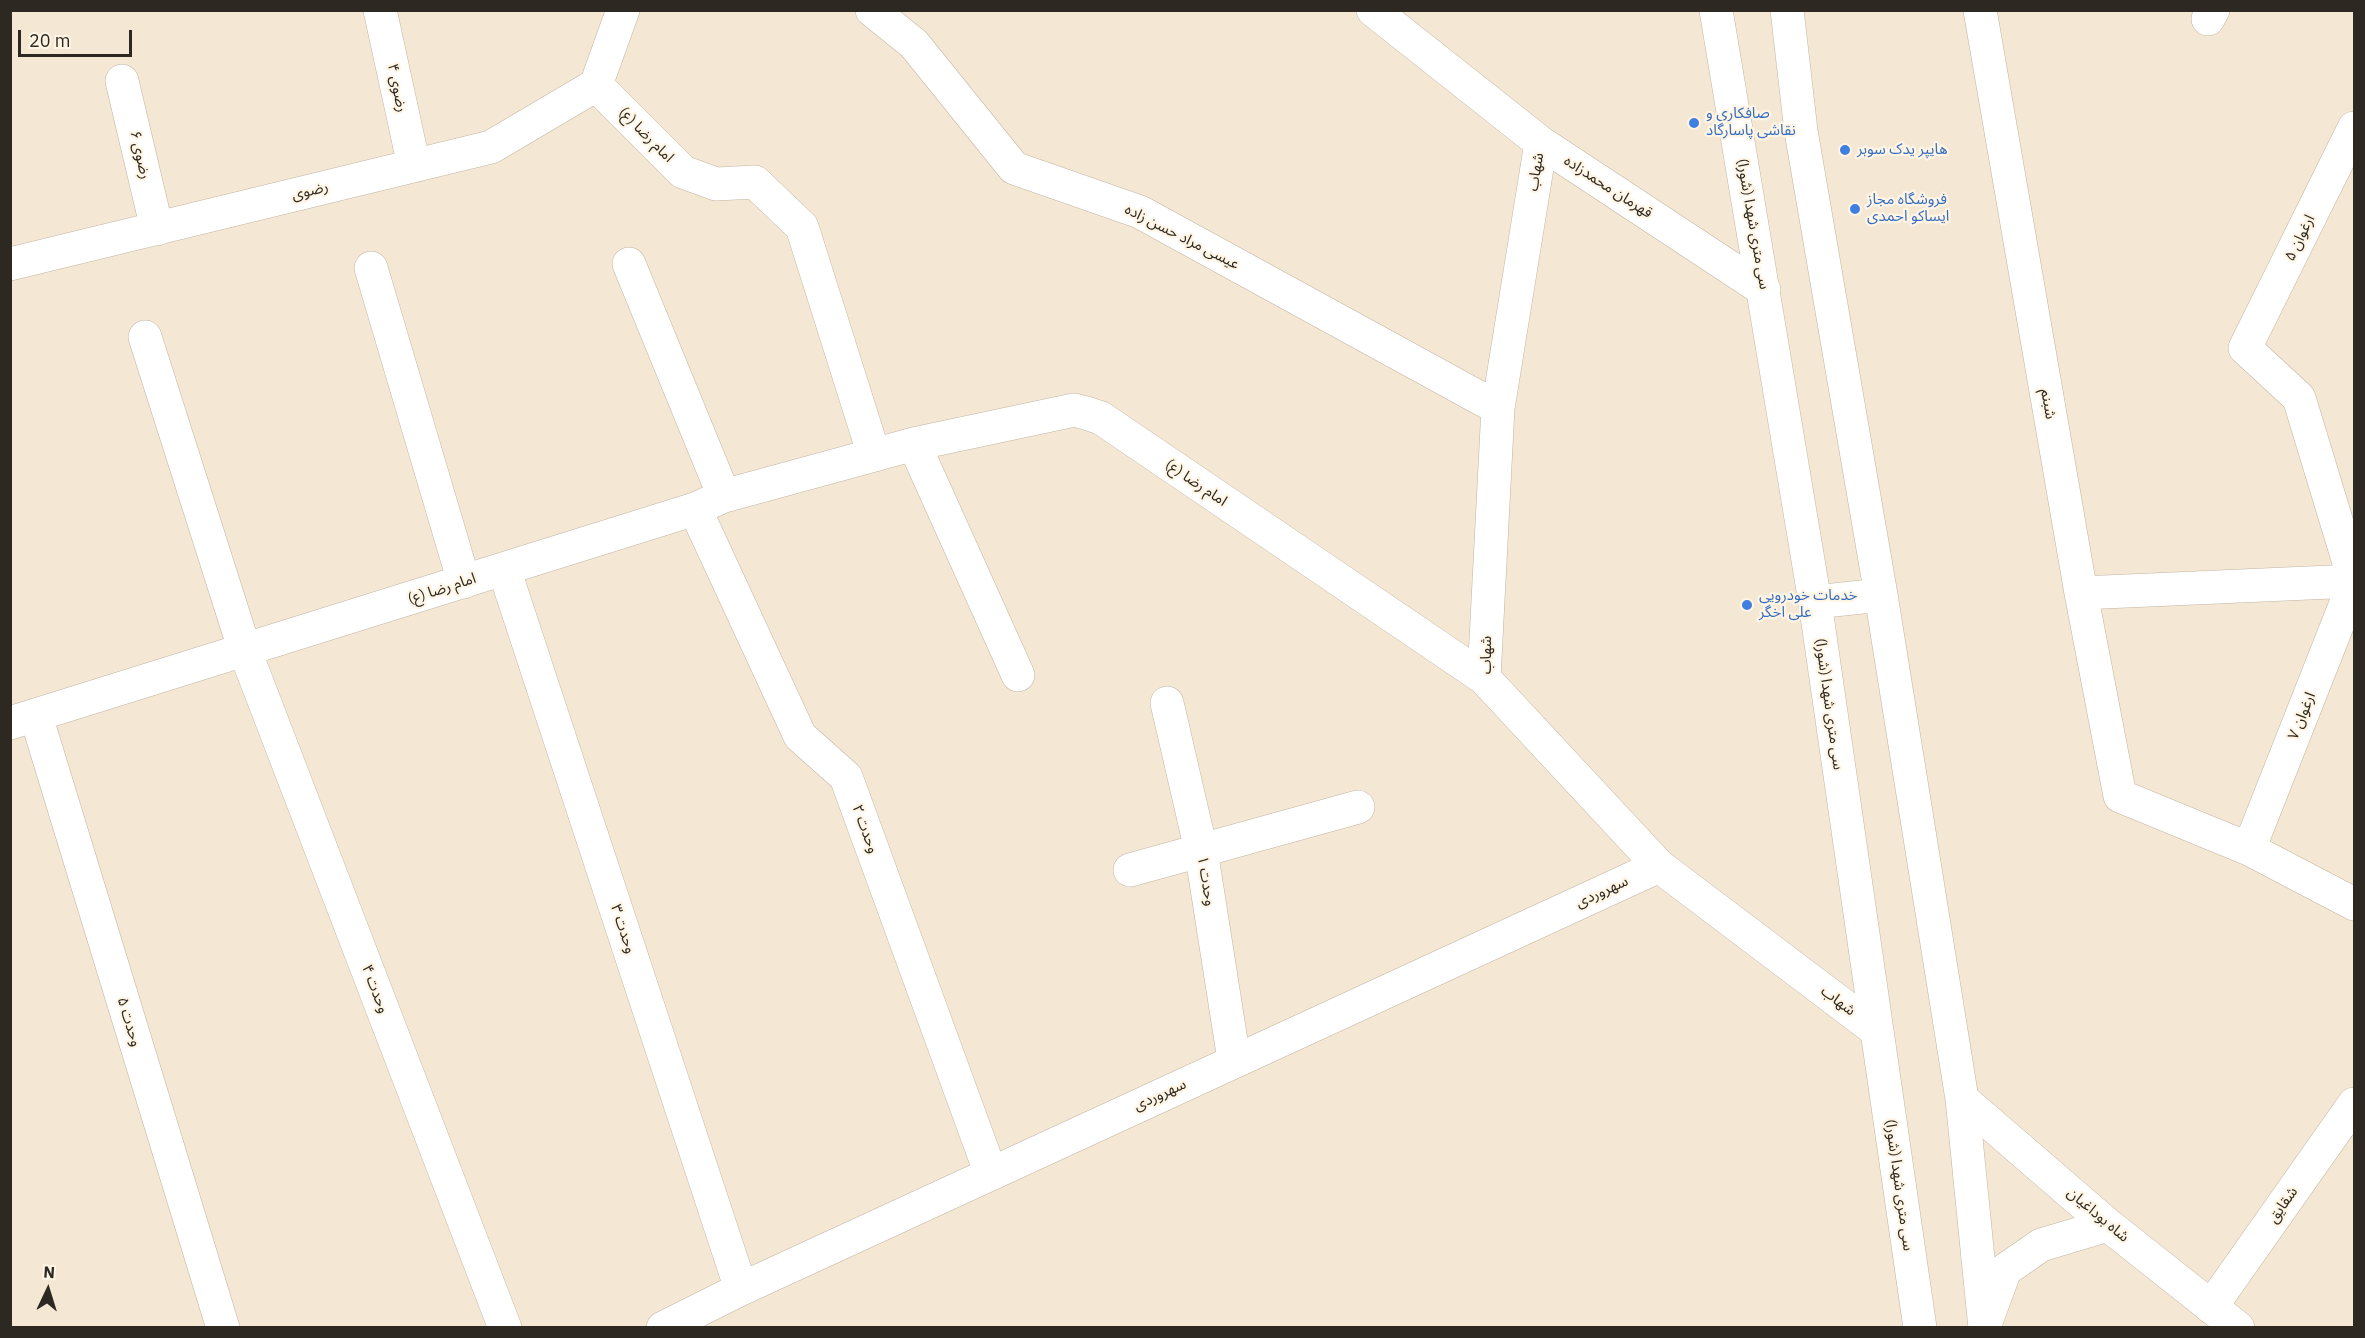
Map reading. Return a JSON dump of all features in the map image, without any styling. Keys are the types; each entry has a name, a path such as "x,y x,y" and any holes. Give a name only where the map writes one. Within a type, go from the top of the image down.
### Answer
{"street":[{"name":"رضوی ۴","path":"380,10 414,166"},
{"path":"596,85 623,10"},
{"name":"عیسی مراد حسن زاده","path":"873,10 914,44 1014,168 1140,212 1498,408"},
{"name":"قهرمان محمدزاده","path":"1374,10 1540,143 1764,290"},
{"name":"سی متری شهدا (شورا)","path":"1716,10 1815,602 1920,1328"},
{"path":"1786,10 1801,131 1881,595 1962,1099 1984,1327"},
{"name":"شبنم","path":"1980,10 2080,593 2120,796 2249,849"},
{"name":"رضوی ۶","path":"122,81 157,229"},
{"name":"رضوی","path":"10,264 491,147 596,85"},
{"name":"امام رضا (ع)","path":"596,85 683,172 716,184 755,182 802,227 874,455"},
{"name":"ارغوان ۵","path":"2355,128 2245,348 2299,398 2355,581"},
{"name":"شهاب","path":"1540,143 1498,408 1484,678 1659,866 1876,1030"},
{"path":"629,264 724,496"},
{"path":"371,268 464,582"},
{"name":"وحدت ۴","path":"144,338 245,651 505,1328"},
{"name":"امام رضا (ع)","path":"23,720 695,509 724,496 914,444 1074,410 1101,418 1484,678"},
{"path":"914,444 1018,675"},
{"name":"وحدت ۲","path":"695,509 800,736 846,777 991,1174"},
{"name":"وحدت ۳","path":"504,569 741,1288"},
{"path":"2080,593 2355,581"},
{"name":"ارغوان ۷","path":"2249,849 2355,581"},
{"path":"1815,602 1881,595"},
{"name":"وحدت ۱","path":"1167,703 1201,850 1234,1060"},
{"name":"وحدت ۵","path":"23,720 222,1328"},
{"path":"1130,870 1358,807"},
{"path":"2249,849 2355,904"},
{"name":"سهروردی","path":"663,1328 741,1288 1659,866"},
{"name":"شاه بوداغیان","path":"1962,1099 2108,1225 2238,1328"},
{"name":"شقایق","path":"2211,1307 2355,1104"},
{"path":"1984,1327 2005,1270 2041,1245 2108,1225"}],"place":[{"name":"صافکاری و نقاشی پاسارگاد","path":"1694,123"},
{"name":"هایپر یدک سوبر","path":"1845,150"},
{"name":"فروشگاه مجاز ایساکو احمدی","path":"1855,209"},
{"name":"خدمات خودرویی علی اخگر","path":"1747,605"}]}
